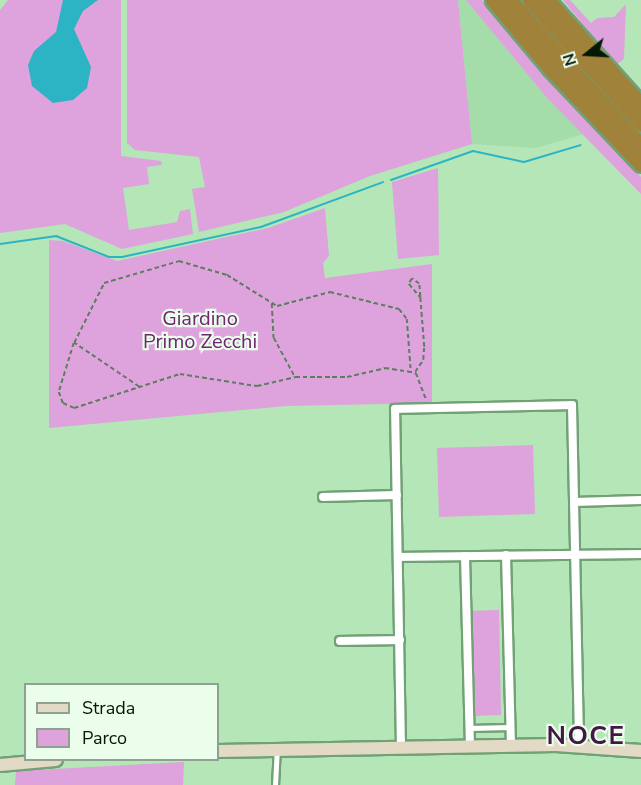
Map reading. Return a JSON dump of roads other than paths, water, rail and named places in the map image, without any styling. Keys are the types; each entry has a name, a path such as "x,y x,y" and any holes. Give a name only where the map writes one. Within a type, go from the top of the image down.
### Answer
{"highway":[{"path":"493,0 555,74 641,164"},
{"path":"509,0 641,146"},
{"path":"530,0 641,123"},
{"path":"547,0 641,105"}],"street":[{"path":"401,748 395,409 572,405 579,745"},
{"path":"323,497 397,495"},
{"path":"574,502 641,500"},
{"path":"398,557 641,554"},
{"path":"465,555 470,747"},
{"path":"506,555 511,746"},
{"path":"340,641 400,640"},
{"path":"219,751 579,745 641,751"},
{"path":"0,765 37,761"}],"lane":[{"path":"469,728 510,727"},
{"path":"275,785 278,749"}],"water":[{"path":"63,0 98,0 83,11 74,29 91,67 87,88 73,100 53,103 32,86 28,65 34,51 56,32"}],"waterway":[{"path":"391,180 473,151 524,162 581,145"},
{"path":"0,244 56,236 109,257 122,257 261,227 383,182"}],"district":[{"name":"NOCE","path":"586,736"}],"park label":[{"name":"Giardino Primo Zecchi","path":"200,330"}]}
